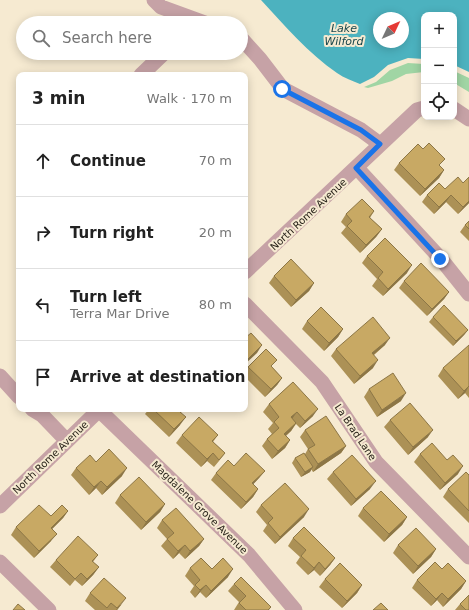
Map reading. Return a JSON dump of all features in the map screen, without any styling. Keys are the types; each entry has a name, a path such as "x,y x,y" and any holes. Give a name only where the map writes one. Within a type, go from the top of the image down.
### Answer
{"street":[{"path":"154,0 161,6 187,16"},
{"path":"248,46 260,59 282,89 361,130 380,144"},
{"path":"144,72 157,60"},
{"name":"North Rome Avenue","path":"248,269 380,144 417,110 421,109"},
{"path":"457,111 469,119"},
{"path":"356,168 440,259 469,294"},
{"name":"La Brad Lane","path":"248,307 322,382 376,462 469,557"},
{"path":"0,376 16,394"},
{"path":"37,412 42,415 67,441"},
{"name":"North Rome Avenue","path":"0,506 98,412"},
{"name":"Magdalene Grove Avenue","path":"102,412 249,555 295,610"},
{"path":"0,562 49,610"}],"green space":[{"path":"408,63 421,64 421,72 406,74 392,81 368,88 364,87 376,82 390,70"},
{"path":"457,72 469,78 469,92 457,85"}],"water":[{"name":"Lake Wilford","path":"261,0 469,0 469,72 457,66 457,12 421,12 421,59 408,58 388,65 374,77 360,84 337,73 316,57"}],"building":[{"path":"429,143 445,159 439,165 444,170 425,189 399,163 418,144 423,149"},
{"path":"458,177 463,183 469,177 469,201 463,207 451,195 439,207 427,195 439,183 445,189"},
{"path":"362,199 374,211 369,217 382,229 366,245 347,226 352,221 346,214"},
{"path":"469,221 469,229 465,225"},
{"path":"385,238 412,265 388,289 378,278 383,272 367,256"},
{"path":"291,259 314,283 296,300 274,276"},
{"path":"421,263 449,292 432,309 404,281"},
{"path":"444,305 468,330 456,341 433,317"},
{"path":"321,307 343,329 329,343 307,321"},
{"path":"373,317 390,338 372,353 378,360 360,376 336,349"},
{"path":"251,333 262,345 248,359 248,336"},
{"path":"469,345 469,386 464,391 443,368"},
{"path":"266,349 277,360 271,366 282,378 271,389 248,367"},
{"path":"393,373 406,393 382,410 369,389"},
{"path":"293,382 318,409 305,421 297,412 291,417 296,423 284,434 290,440 278,451 267,439 279,428 274,422 279,417 269,404"},
{"path":"410,403 433,430 413,447 390,420"},
{"path":"156,412 180,412 186,417 174,429"},
{"path":"326,416 346,446 318,464 308,449 315,445 305,430"},
{"path":"199,417 218,435 212,441 225,453 219,460 213,453 207,459 182,435"},
{"path":"432,443 447,460 453,455 463,466 445,483 420,454"},
{"path":"109,449 127,468 107,487 101,481 94,487 76,468 90,455 96,462"},
{"path":"246,453 265,471 252,483 258,489 246,502 216,473 228,460 234,466"},
{"path":"304,453 313,467 305,472 295,458"},
{"path":"352,455 376,481 356,499 333,472"},
{"path":"466,472 469,475 469,511 448,489"},
{"path":"139,477 165,504 146,522 120,495"},
{"path":"285,483 309,509 280,537 268,523 273,518 261,505"},
{"path":"381,491 407,517 389,534 363,508"},
{"path":"39,505 51,516 62,505 68,511 51,528 57,534 39,551 16,527"},
{"path":"176,508 204,539 190,551 185,545 178,551 167,539 174,533 162,520"},
{"path":"304,527 335,558 325,569 319,562 314,568 301,556 306,550 293,538"},
{"path":"416,528 436,549 418,566 398,545"},
{"path":"78,536 98,555 92,561 99,567 87,579 81,573 75,579 56,560"},
{"path":"201,558 212,569 223,558 233,569 211,591 206,585 200,590 195,585 200,580 190,568"},
{"path":"435,562 442,569 448,563 466,581 448,599 442,593 436,599 417,580"},
{"path":"340,563 362,585 347,601 325,579"},
{"path":"241,577 271,607 268,610 246,610 239,603 246,596 234,584"},
{"path":"104,578 126,598 117,608 111,603 107,608 90,593"},
{"path":"469,595 469,610 466,610 460,604"},
{"path":"381,603 388,610 373,610"},
{"path":"18,604 25,610 13,610"}],"route":[{"path":"282,89 361,130 380,144 356,168 440,259"}]}
